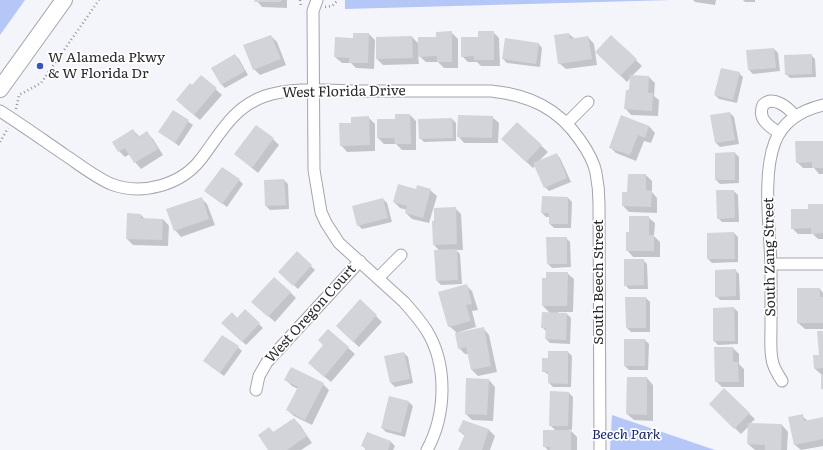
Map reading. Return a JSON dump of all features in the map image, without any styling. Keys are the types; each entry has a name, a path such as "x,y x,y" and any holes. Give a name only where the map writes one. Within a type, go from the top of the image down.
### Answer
{"main road":[{"path":"0,89 64,0"}],"street":[{"path":"317,0 313,11 314,170 321,212 339,243 413,312 427,332 436,354 441,379 441,406 436,431 427,450"},
{"name":"West Florida Drive","path":"0,111 100,179 124,188 150,188 174,181 196,165 230,119 239,110 264,96 277,93 313,90 491,91 521,96 551,110"},
{"path":"779,133 761,118 760,113 763,105 770,101 777,102 785,106 795,116"},
{"path":"568,123 588,102"},
{"name":"South Zang Street","path":"782,381 773,367 771,359 771,264 768,172 771,155 779,133 787,123 795,116 812,108 823,105"},
{"name":"South Beech Street","path":"551,110 568,123 580,139 591,157 596,172 598,186 600,450"},
{"path":"378,278 401,255"},
{"name":"West Oregon Court","path":"256,390 259,376 267,362 360,261"},
{"path":"771,264 823,264"}],"path":[{"path":"0,142 14,120 19,95 41,83 99,0"}],"green space":[{"path":"0,0 25,0 0,35"},
{"path":"345,0 672,0 345,9"},
{"name":"Beech Park","path":"612,415 715,450 610,450"}],"building":[{"path":"255,0 281,0 281,2 254,2"},
{"path":"452,31 452,62 437,62 437,56 418,57 418,37 436,37 436,32"},
{"path":"478,31 494,31 494,60 474,60 474,56 461,57 461,37 478,37"},
{"path":"353,33 369,33 368,63 349,63 349,58 334,57 335,37 353,38"},
{"path":"569,33 570,39 588,36 592,59 558,64 554,35"},
{"path":"271,35 281,59 253,70 243,45"},
{"path":"611,35 637,59 620,76 595,52"},
{"path":"412,36 413,58 376,59 376,37"},
{"path":"505,38 539,43 536,64 502,59"},
{"path":"774,48 776,68 748,70 746,50"},
{"path":"235,54 245,71 221,85 211,68"},
{"path":"812,54 812,74 785,75 784,55"},
{"path":"721,68 740,72 733,100 714,95"},
{"path":"201,75 217,88 194,115 176,100 190,83 192,85"},
{"path":"630,75 649,76 648,93 653,93 652,111 624,109 626,90 629,90"},
{"path":"173,110 189,120 175,143 158,132"},
{"path":"730,112 735,140 715,143 710,115"},
{"path":"395,114 410,114 411,144 395,144 394,138 377,138 377,119 395,119"},
{"path":"458,115 493,116 492,138 457,137"},
{"path":"621,115 649,126 645,138 638,135 630,155 609,148"},
{"path":"369,116 370,145 340,146 339,123 351,123 351,117"},
{"path":"452,118 453,138 419,139 418,119"},
{"path":"517,122 542,145 526,162 501,139"},
{"path":"256,125 274,138 252,168 234,154"},
{"path":"133,129 138,137 147,131 158,149 134,163 125,148 118,152 112,142"},
{"path":"795,141 823,141 823,168 812,168 812,162 796,163"},
{"path":"735,152 735,180 715,180 715,153"},
{"path":"557,153 567,178 544,188 533,163"},
{"path":"222,167 240,179 222,204 204,191"},
{"path":"628,174 646,174 646,190 652,191 651,207 622,206 622,192 627,192"},
{"path":"284,179 286,205 265,206 264,180"},
{"path":"398,184 416,189 417,185 431,189 423,218 405,213 407,206 393,202"},
{"path":"716,190 734,190 735,218 717,219"},
{"path":"542,196 568,197 568,224 549,224 549,213 541,213"},
{"path":"202,197 209,219 174,231 166,209"},
{"path":"383,198 388,218 357,226 352,206"},
{"path":"808,204 823,204 823,233 811,234 811,228 791,229 791,209 808,209"},
{"path":"456,207 457,244 433,245 432,221 434,221 434,208"},
{"path":"127,213 141,214 141,218 163,219 162,240 126,239"},
{"path":"629,216 649,216 649,235 654,235 654,251 626,251 626,232 629,232"},
{"path":"734,232 735,259 707,259 707,233"},
{"path":"546,237 567,237 567,264 547,264"},
{"path":"457,249 458,280 436,281 434,250"},
{"path":"297,251 312,265 293,286 278,272"},
{"path":"624,259 644,259 644,285 624,286"},
{"path":"736,269 736,296 715,297 715,270"},
{"path":"546,272 568,272 567,306 542,306 542,278 546,278"},
{"path":"274,277 291,292 268,317 251,302"},
{"path":"467,284 472,304 466,305 471,321 448,327 438,292"},
{"path":"797,288 820,288 820,297 823,297 823,323 797,323"},
{"path":"625,297 646,297 646,328 626,328"},
{"path":"360,299 377,315 353,342 336,326"},
{"path":"734,307 735,341 713,341 713,308"},
{"path":"245,309 260,323 242,342 221,323 232,312 237,318"},
{"path":"542,312 567,313 566,340 545,339 546,328 541,328"},
{"path":"484,327 491,366 471,370 466,347 458,349 455,333"},
{"path":"328,329 349,347 324,377 308,363 323,345 318,340"},
{"path":"817,331 823,331 823,368 814,369 813,355 819,355"},
{"path":"222,335 239,346 220,373 203,361"},
{"path":"624,339 645,339 645,366 624,366"},
{"path":"714,347 733,347 733,362 738,362 739,382 715,382"},
{"path":"548,351 568,351 568,384 548,383 548,372 542,372 542,358 548,358"},
{"path":"404,352 410,379 390,383 384,356"},
{"path":"291,367 324,383 305,420 286,410 298,387 284,380"},
{"path":"821,375 823,375 823,389 821,389"},
{"path":"627,377 647,377 647,415 626,414"},
{"path":"466,378 489,379 487,415 465,414"},
{"path":"724,388 750,413 734,429 709,404"},
{"path":"550,391 569,392 568,426 549,426"},
{"path":"389,396 409,401 401,433 381,428"},
{"path":"803,414 804,421 823,417 823,439 794,445 788,417"},
{"path":"294,418 307,436 287,450 268,450 258,435 269,427 273,432"},
{"path":"463,420 489,429 482,450 458,450 465,434 458,431"},
{"path":"748,423 782,424 781,450 765,450 765,445 747,444"},
{"path":"543,430 571,430 571,450 550,450 550,447 543,447"},
{"path":"367,432 391,441 388,450 365,450 366,448 361,446"}],"place":[{"name":"W Alameda Pkwy & W Florida Dr","path":"40,66"}]}
